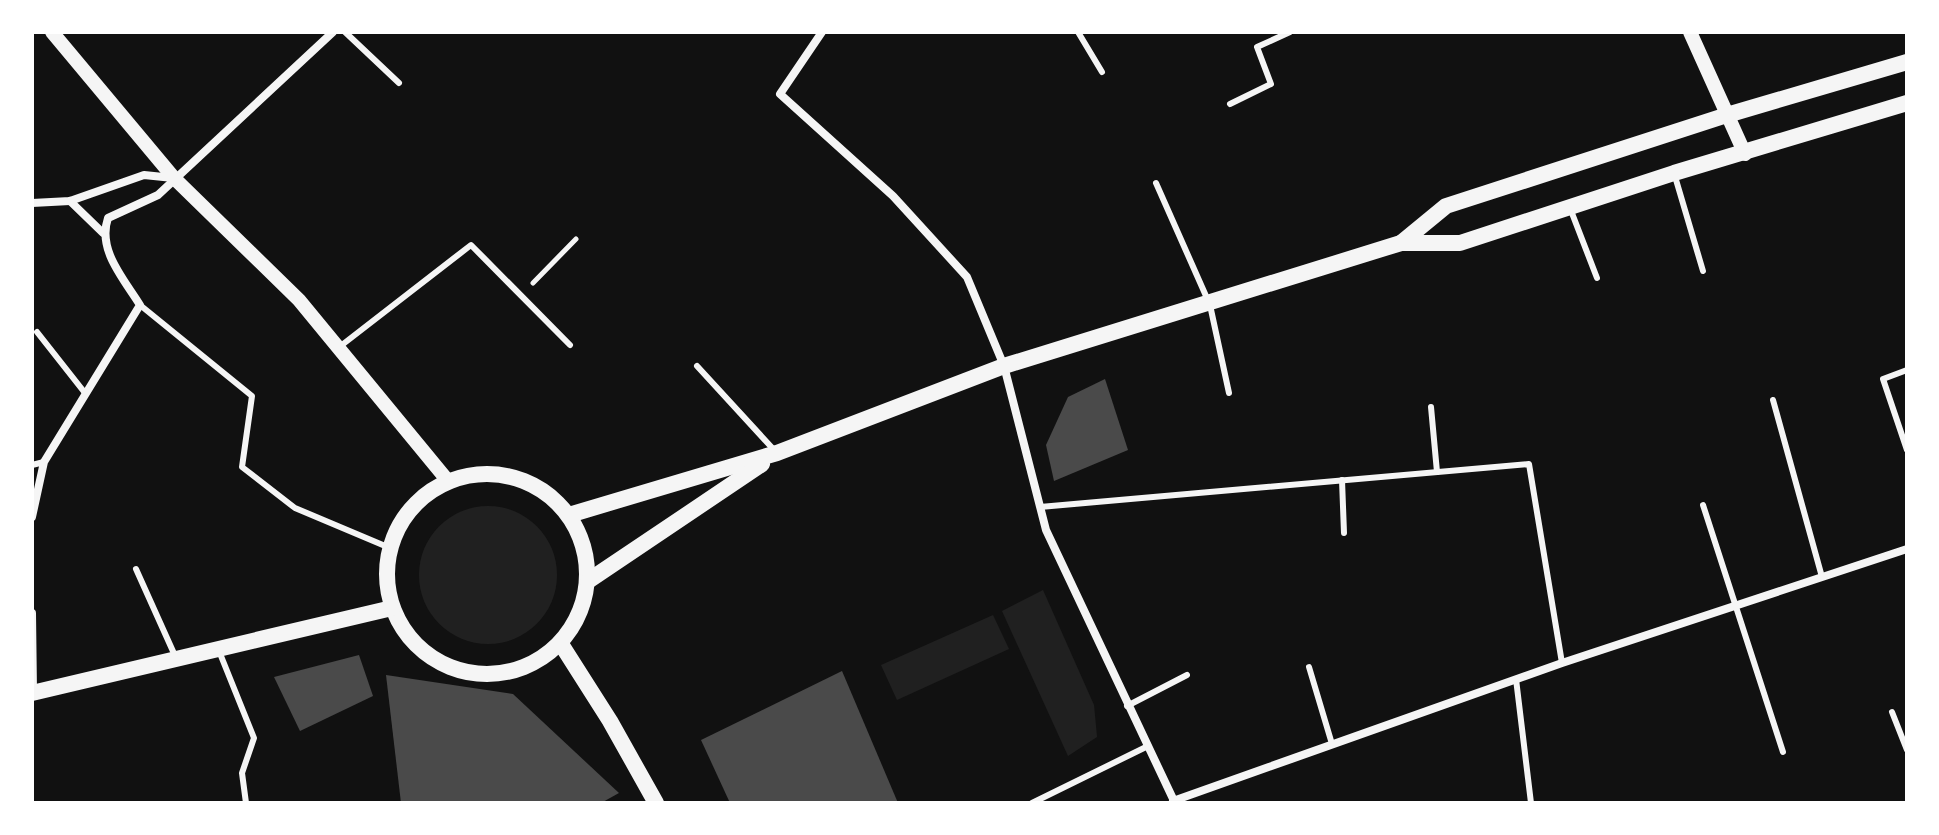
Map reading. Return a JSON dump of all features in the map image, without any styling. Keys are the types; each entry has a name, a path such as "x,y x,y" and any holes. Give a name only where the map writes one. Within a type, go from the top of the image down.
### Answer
{"main road":[{"path":"1401,243 1446,206 1727,115 1907,62"},
{"path":"569,515 777,453 1004,366 1210,305 1401,243 1460,243 1674,173 1907,103"},
{"path":"588,581 777,453"},
{"path":"481,473 514,477 545,492 569,515 587,558 588,581 580,615 561,644 534,665 501,675 467,673 435,661 409,638 392,608 386,578 390,548 402,520 422,497 448,481 481,473"},
{"path":"33,693 392,608"},
{"path":"561,644 610,721 656,803"}],"street":[{"path":"52,32 174,178 299,300 448,481"},
{"path":"103,233 108,218 158,195 333,32"},
{"path":"822,32 780,94 893,196 967,277 1004,366 1046,530 1174,802 1562,663 1907,549"},
{"path":"1690,32 1745,154"},
{"path":"32,203 70,201 144,175 174,178"},
{"path":"32,517 44,462 140,305 108,252 103,233 70,201"},
{"path":"32,613 33,693"}],"lane":[{"path":"345,32 399,83"},
{"path":"1078,32 1102,72"},
{"path":"1230,104 1271,84 1257,47 1290,32"},
{"path":"1674,173 1703,271"},
{"path":"1156,183 1210,305 1229,393"},
{"path":"1570,208 1597,278"},
{"path":"338,348 471,245 570,345"},
{"path":"140,305 252,396 242,467 295,508 390,548"},
{"path":"37,332 85,393"},
{"path":"697,366 777,453"},
{"path":"1907,370 1883,379 1907,450"},
{"path":"1773,400 1822,577"},
{"path":"1431,407 1437,472"},
{"path":"32,465 44,462"},
{"path":"1040,507 1529,464 1562,663"},
{"path":"1342,480 1344,533"},
{"path":"1703,505 1783,752"},
{"path":"136,569 176,658"},
{"path":"217,648 254,738 242,773 246,803"},
{"path":"1309,667 1332,744"},
{"path":"1127,706 1187,675"},
{"path":"1516,679 1531,803"},
{"path":"1892,712 1906,746"},
{"path":"1032,803 1146,747"}],"path":[{"path":"522,295 576,239"}],"shaded area":[{"path":"488,506 515,511 537,526 552,548 557,575 552,602 537,624 515,639 488,644 461,639 439,624 424,602 419,575 424,548 439,526 461,511"},
{"path":"1043,590 1094,705 1097,737 1068,756 1002,611"},
{"path":"993,615 1009,649 897,700 881,665"}],"building":[{"path":"1105,379 1128,450 1054,481 1046,445 1068,397"},
{"path":"359,655 373,696 300,731 274,677"},
{"path":"842,671 898,803 730,803 701,740"},
{"path":"386,675 513,694 619,793 601,803 401,803"}]}
